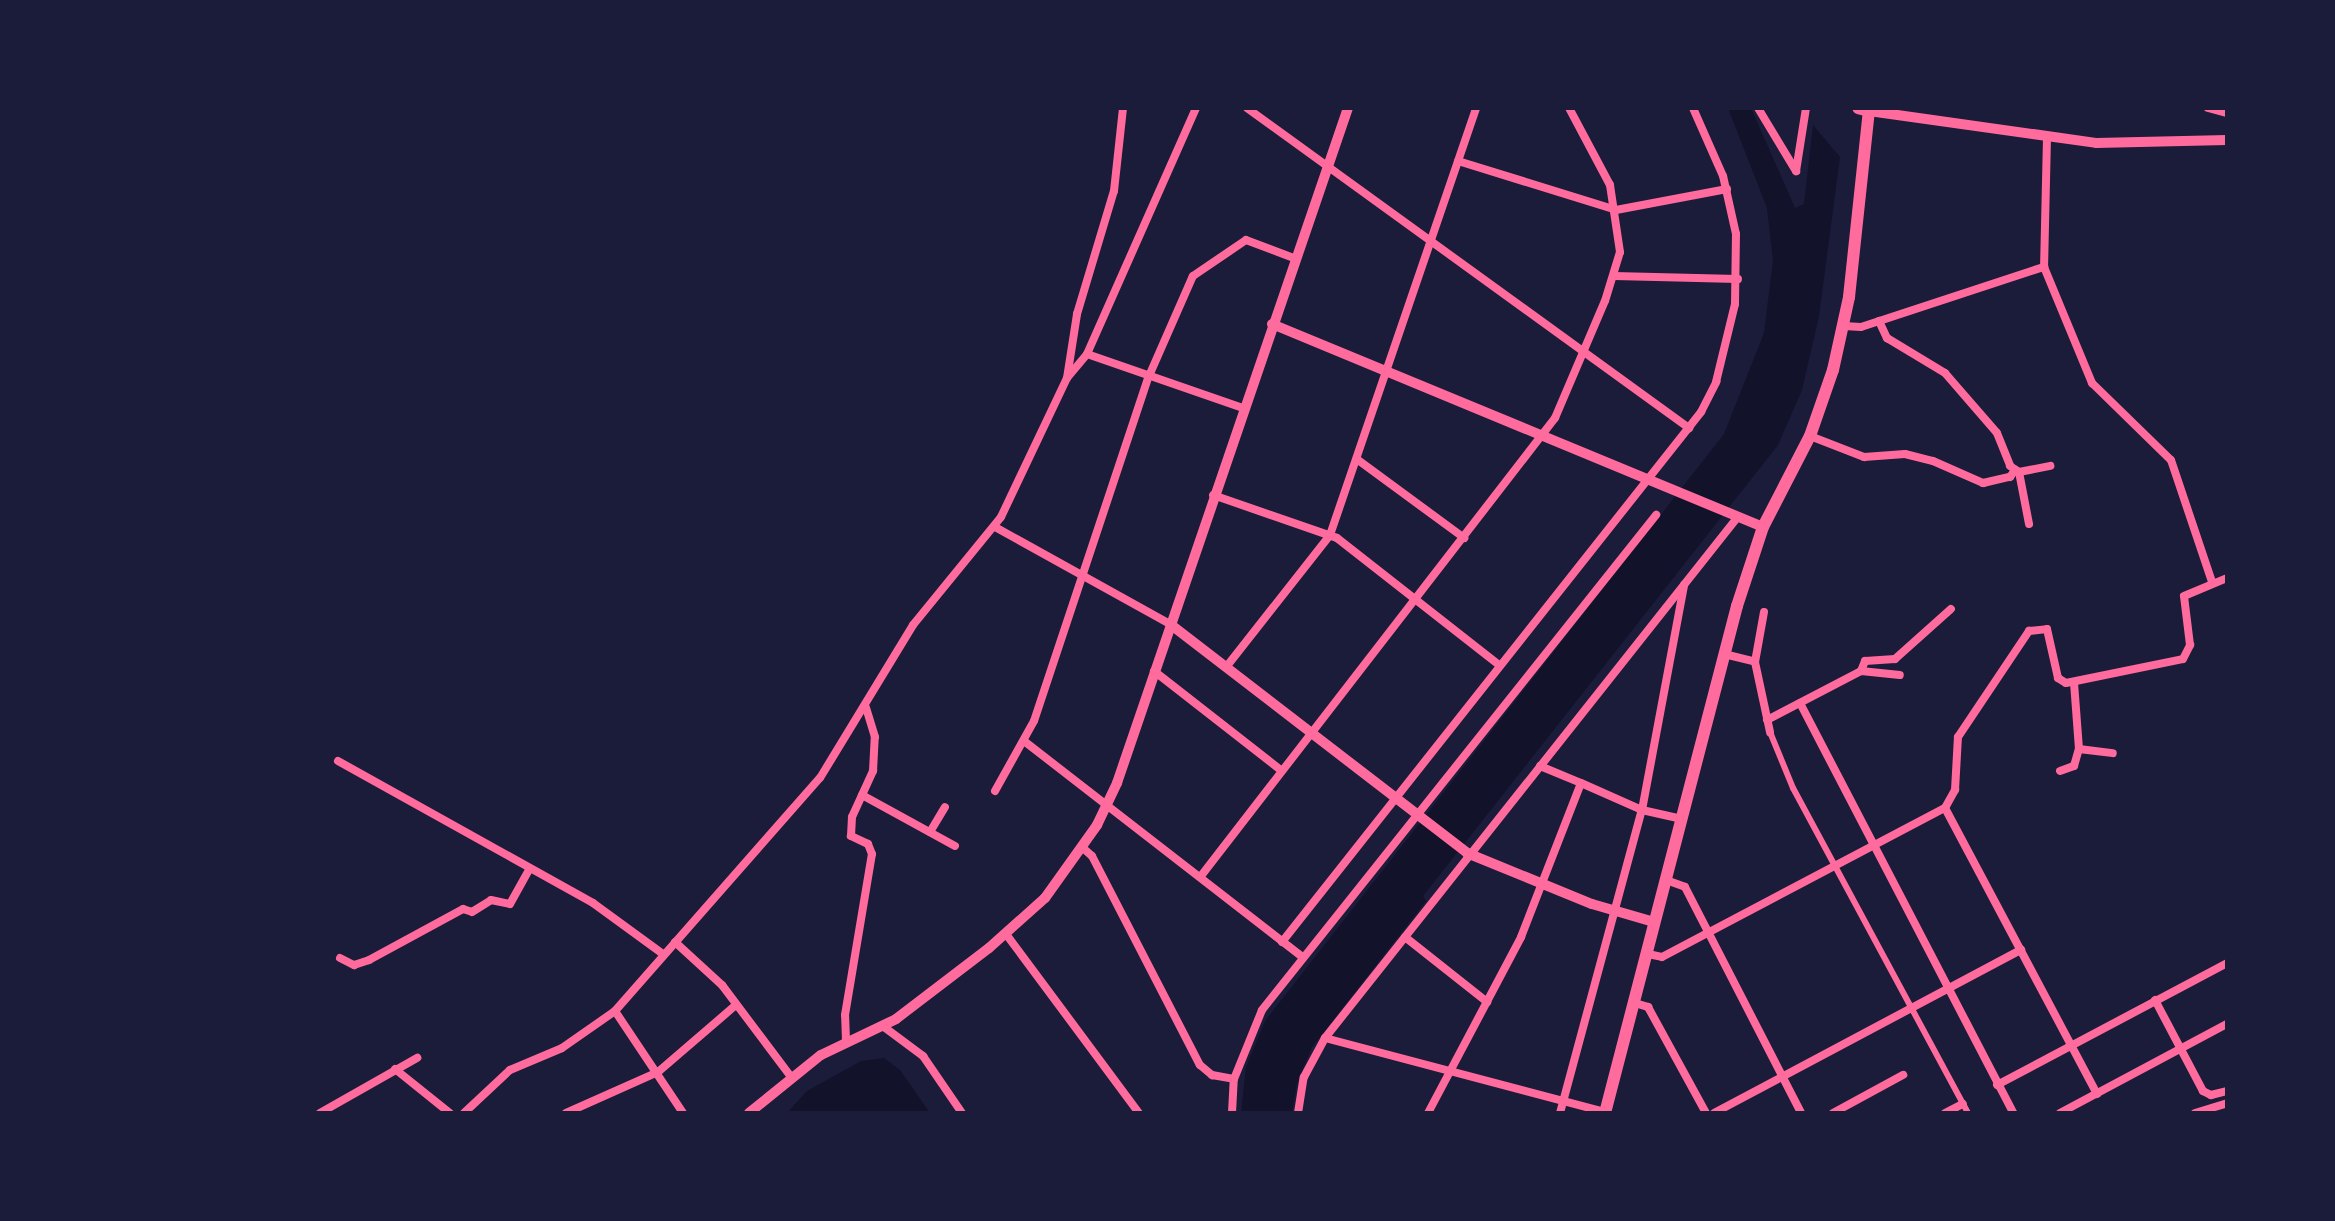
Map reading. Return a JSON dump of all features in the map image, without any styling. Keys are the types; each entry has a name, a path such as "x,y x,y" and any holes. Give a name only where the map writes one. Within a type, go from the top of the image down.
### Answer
{"main road":[{"path":"1605,1112 1724,654 1763,527 1810,436 1844,326 1863,109"}],"street":[{"path":"1067,378 1068,352 1114,191 1123,108"},
{"path":"464,1113 510,1070 562,1048 615,1011 820,778 866,707 913,625 995,527 1067,378 1087,354 1196,108"},
{"path":"1247,108 1431,238 1689,428"},
{"path":"749,1113 791,1077 846,1041 884,1027 1006,934 1045,898 1083,848 1108,804 1348,108"},
{"path":"1227,666 1330,535 1476,108"},
{"path":"1201,876 1544,435 1584,350 1614,276 1620,252 1610,185 1569,108"},
{"path":"1282,942 1689,428 1716,382 1728,349 1738,279 1727,189 1693,108"},
{"path":"1758,108 1796,171 1806,108"},
{"path":"2208,108 2227,113"},
{"path":"1863,109 2047,137 2147,144 2227,140"},
{"path":"2047,137 2044,267 2092,383 2171,460 2184,485 2212,582"},
{"path":"1458,161 1616,210 1727,189"},
{"path":"995,791 1024,741 1149,376 1193,276 1207,262 1246,240 1294,258"},
{"path":"1844,326 1879,321 2044,267"},
{"path":"1614,276 1738,279"},
{"path":"1879,321 1887,338 1945,373 1997,433 2017,471 2029,524"},
{"path":"1272,324 1763,527"},
{"path":"1087,354 1243,408"},
{"path":"1810,436 1864,457 1905,454 1933,461 1983,483 2010,477 2017,471 2050,466"},
{"path":"1358,460 1464,538"},
{"path":"1213,495 1330,535 1500,666"},
{"path":"1232,1113 1234,1079 1262,1010 1656,515"},
{"path":"1298,1113 1304,1077 1325,1038 1684,583 1733,516"},
{"path":"995,527 1170,624 1468,854 1616,912 1654,922"},
{"path":"1648,954 1662,957 1945,808 1955,790 1958,737 2029,631 2047,629 2058,678 2074,683 2183,659 2190,645 2184,596 2227,578"},
{"path":"1560,1113 1642,810 1684,583"},
{"path":"1861,671 1865,661 1895,659 1951,609"},
{"path":"1764,612 1755,662 1770,732 1836,865 1965,1109 1945,1113"},
{"path":"1724,654 1755,662"},
{"path":"1154,671 1282,771"},
{"path":"1767,720 1861,671 1900,675"},
{"path":"2060,771 2074,766 2079,749 2074,683"},
{"path":"1800,703 1872,847 2013,1113"},
{"path":"846,1041 845,1015 872,854 868,844 851,836 852,817 873,771 875,737 866,707"},
{"path":"1024,741 1302,957"},
{"path":"2079,749 2113,753"},
{"path":"338,761 593,903 663,954"},
{"path":"1540,766 1642,810 1682,819"},
{"path":"1428,1113 1452,1073 1543,885 1581,783"},
{"path":"862,795 955,846"},
{"path":"930,832 945,807"},
{"path":"1945,808 2097,1094"},
{"path":"1083,848 1092,856 1200,1065 1212,1075 1234,1079"},
{"path":"340,958 354,965 369,960 463,909 472,912 491,900 510,904 530,868"},
{"path":"1666,880 1685,887 1801,1113"},
{"path":"1006,934 1139,1113"},
{"path":"1405,937 1487,1002"},
{"path":"675,942 736,1005 791,1077"},
{"path":"1714,1113 2021,950"},
{"path":"1997,1085 2070,1043 2227,963"},
{"path":"2155,1000 2203,1091 2211,1095 2227,1091"},
{"path":"1635,1003 1648,1007 1706,1113"},
{"path":"566,1113 658,1072 736,1005"},
{"path":"615,1011 683,1113"},
{"path":"2060,1113 2227,1024"},
{"path":"884,1027 923,1056 962,1113"},
{"path":"1325,1038 1605,1112"},
{"path":"320,1113 417,1058"},
{"path":"395,1069 450,1113"},
{"path":"1833,1113 1903,1075"},
{"path":"2195,1113 2227,1103"}],"shaded area":[{"path":"1728,108 1751,108 1795,208 1804,204 1813,125 1840,157 1819,316 1802,390 1778,445 1423,896 1426,901 1312,1047 1297,1083 1292,1113 1241,1113 1246,1067 1265,1021 1724,434 1764,333 1773,261 1767,208"},
{"path":"884,1058 900,1070 930,1113 787,1113 807,1091 861,1061"}]}
